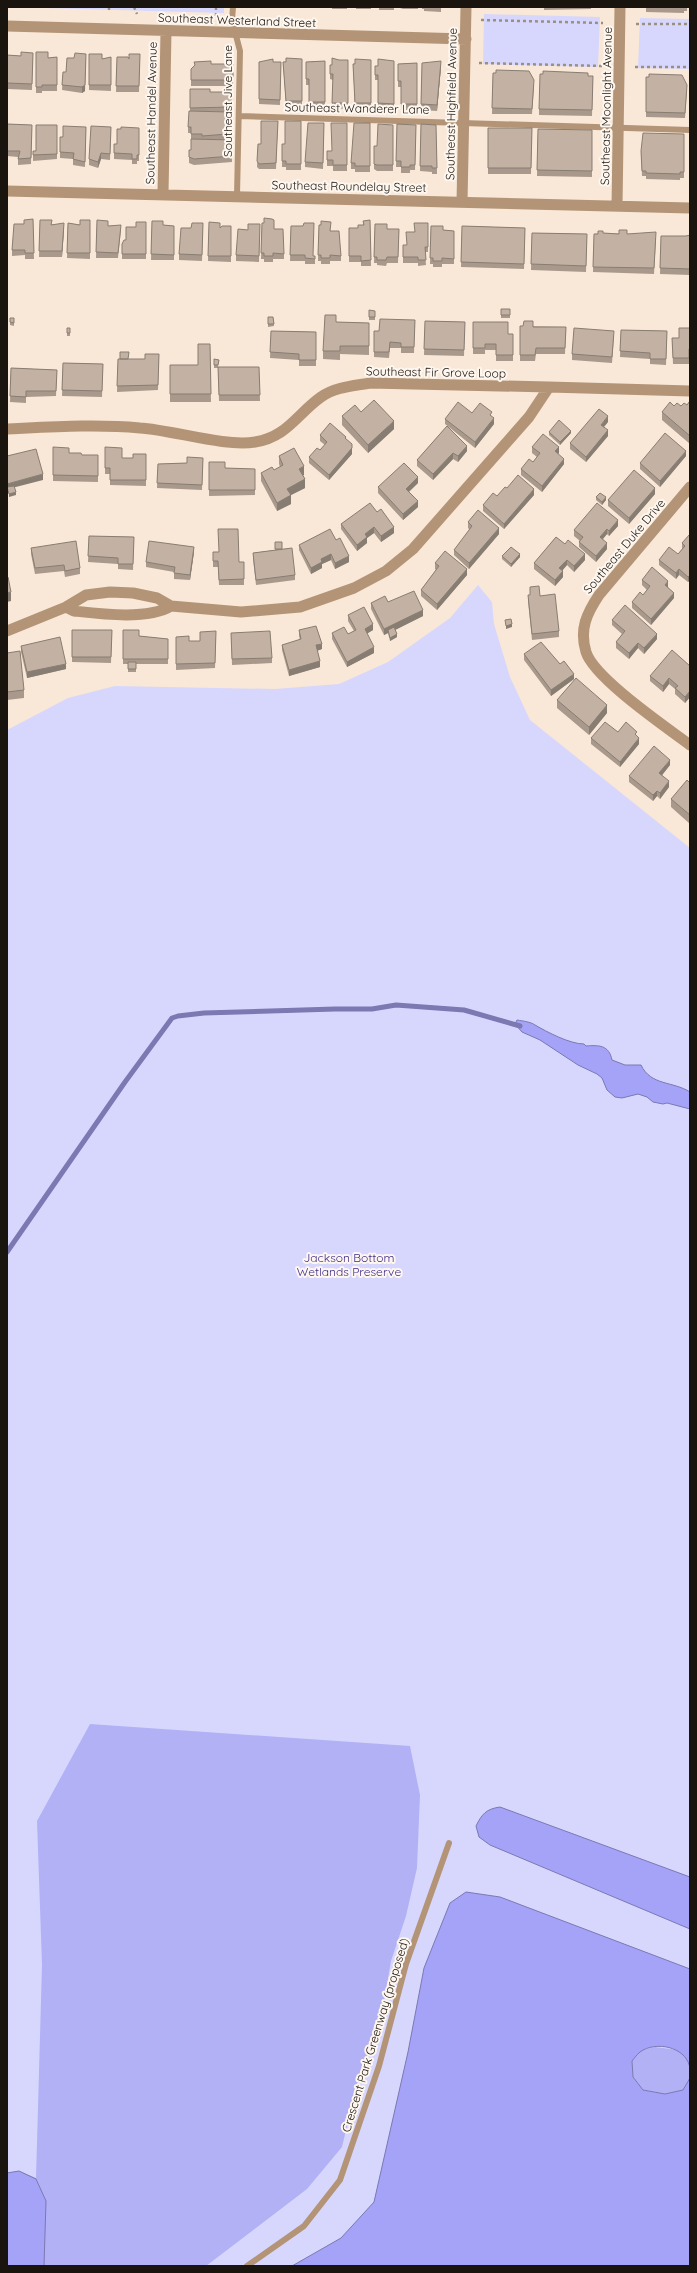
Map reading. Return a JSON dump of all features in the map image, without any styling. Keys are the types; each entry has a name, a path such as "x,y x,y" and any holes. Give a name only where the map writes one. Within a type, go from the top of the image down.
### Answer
{"street":[{"name":"Southeast Highfield Avenue","path":"462,202 466,7"},
{"name":"Southeast Moonlight Avenue","path":"617,206 620,7"},
{"name":"Southeast Westerland Street","path":"7,26 236,34 466,39"},
{"name":"Southeast Handel Avenue","path":"163,194 166,31"},
{"name":"Southeast Roundelay Street","path":"7,191 690,208"},
{"name":"Southeast Fir Grove Loop","path":"7,429 140,428 227,441 254,442 272,437 289,428 321,397 341,388 370,383 690,391"},
{"path":"7,631 66,607 86,595 110,592 133,593 157,598 171,606 241,612 300,607 330,598 386,571 418,543 529,417 548,387"},
{"name":"Southeast Duke Drive","path":"690,487 599,595 588,611 584,624 586,652 592,663 623,694 690,745"},
{"path":"66,607 74,611 138,614 153,613 171,606"}],"lane":[{"name":"Southeast Jive Lane","path":"233,7 232,20 240,51 240,116 237,196"},
{"name":"Southeast Wanderer Lane","path":"240,116 690,130"},
{"name":"Crescent Park Greenway (proposed)","path":"247,2266 304,2226 340,2180 379,2066 406,1964 449,1842"}],"path":[{"path":"109,7 109,13"},
{"path":"134,7 137,14"},
{"path":"216,7 216,16"},
{"path":"481,20 603,23"},
{"path":"636,24 690,24"},
{"path":"480,63 603,66"},
{"path":"635,66 690,67"}],"green space":[{"path":"7,7 224,7 224,13"},
{"path":"484,14 600,17 598,67 483,64"},
{"path":"640,18 690,19 690,69 638,68"},
{"name":"Jackson Bottom Wetlands Preserve","path":"478,585 492,602 494,624 510,677 530,720 690,848 690,2266 7,2266 7,730 68,698 115,686 275,689 339,684 388,662 450,618"}],"shaded area":[{"path":"517,1020 531,1023 572,1042 584,1044 586,1046 603,1047 611,1055 612,1060 625,1065 641,1065 650,1077 690,1092 690,1109 667,1103 663,1104 653,1102 647,1097 638,1094 622,1098 615,1097 607,1090 602,1078 597,1074 578,1065 540,1040 522,1032 515,1024"},
{"path":"90,1724 410,1746 420,1795 417,1868 406,1916 391,1961 381,2019 357,2084 342,2147 307,2189 206,2266 7,2266 7,2173 19,2171 36,2178 42,1965 37,1821"},
{"path":"500,1807 690,1877 690,1929 490,1845 479,1837 476,1826 480,1818 485,1813 491,1809"},
{"path":"466,1892 500,1897 690,1969 690,2069 688,2062 679,2052 658,2046 643,2050 632,2061 633,2077 643,2090 665,2094 683,2090 690,2078 690,2266 292,2266 341,2238 374,2202 408,2052 424,1968 450,1903"},
{"path":"655,2047 679,2050 689,2060 690,2078 683,2090 665,2094 643,2090 633,2077 632,2060 642,2050"},
{"path":"19,2171 36,2179 46,2201 44,2266 7,2266 7,2173"}],"building":[{"path":"21,52 33,53 32,84 7,83 7,55 21,56"},
{"path":"36,52 48,52 48,58 57,57 57,85 42,85 42,87 36,87"},
{"path":"75,53 86,54 85,85 82,87 62,85 63,72 66,72 67,58 74,58"},
{"path":"89,54 102,54 102,59 111,57 111,85 89,85"},
{"path":"129,54 140,54 139,86 116,86 117,57 128,57 129,59"},
{"path":"286,58 302,59 302,101 286,101 283,62 286,62"},
{"path":"332,58 348,60 348,103 332,103 333,74 330,74 330,65 332,65"},
{"path":"273,59 273,62 281,62 280,100 259,99 259,62"},
{"path":"355,59 371,60 371,103 355,103 353,64 355,64"},
{"path":"378,59 394,61 394,104 378,103 378,75 375,75 375,66 378,66"},
{"path":"211,61 211,64 233,64 233,80 191,80 191,69 195,65 194,62"},
{"path":"325,61 325,102 309,102 309,79 306,79 306,62"},
{"path":"441,61 437,105 421,104 422,63"},
{"path":"417,63 417,104 401,104 401,81 398,81 398,64"},
{"path":"496,70 529,71 534,80 532,109 492,108 493,73 496,73"},
{"path":"543,71 588,73 588,76 593,76 592,110 539,109 540,74 543,74"},
{"path":"649,74 682,75 687,85 685,113 646,112 646,77 649,77"},
{"path":"190,89 210,89 210,92 231,92 231,107 190,108"},
{"path":"189,111 228,112 228,134 202,136 202,134 191,134 191,127 188,127"},
{"path":"261,121 278,121 276,163 259,164 257,161 258,144 261,144"},
{"path":"285,121 301,121 301,164 286,164 286,161 282,161 282,144 285,144"},
{"path":"308,123 324,123 323,163 305,162"},
{"path":"331,123 347,123 347,165 333,165 333,160 327,160 327,151 332,151"},
{"path":"354,123 370,123 370,166 355,166 355,163 351,163"},
{"path":"7,124 32,125 31,158 18,159 20,151 7,151"},
{"path":"378,124 393,125 393,165 374,164 374,146 377,146"},
{"path":"397,124 416,125 415,165 410,165 410,167 401,167 401,161 396,161"},
{"path":"421,124 436,125 437,168 432,168 432,166 420,166"},
{"path":"36,125 57,125 57,154 33,155 33,151 36,151"},
{"path":"63,126 86,127 85,162 73,159 74,153 60,152 60,137 63,137"},
{"path":"91,126 111,127 110,154 101,153 98,162 89,159"},
{"path":"121,127 139,128 139,155 137,155 137,159 132,159 132,154 114,153 114,144 117,144 117,129 121,129"},
{"path":"488,128 532,128 531,168 488,168"},
{"path":"538,129 592,130 592,171 537,170"},
{"path":"643,133 684,134 684,172 680,172 680,174 646,173 646,171 642,171 641,151"},
{"path":"191,139 232,140 232,156 194,159 189,157 189,150 191,150"},
{"path":"264,218 274,220 274,229 283,229 284,254 273,253 273,256 264,256 264,253 261,253 262,223 264,223"},
{"path":"33,219 34,253 25,253 25,250 12,250 14,224 24,224 24,220"},
{"path":"40,220 52,220 51,225 64,223 62,251 39,251"},
{"path":"80,220 90,220 90,253 67,253 68,223 80,225"},
{"path":"97,220 108,221 108,226 121,225 118,253 96,252"},
{"path":"370,220 371,260 361,261 361,256 349,256 349,228 358,228 358,225 364,225 363,221"},
{"path":"152,221 163,221 163,225 174,226 174,255 151,254"},
{"path":"321,221 331,222 330,231 339,231 341,256 330,255 330,258 321,258 321,255 318,255 319,225 321,225"},
{"path":"136,222 146,222 146,254 122,254 122,244 124,240 126,240 126,227 136,227"},
{"path":"209,222 220,223 220,228 222,226 231,226 231,256 208,256"},
{"path":"192,223 203,223 202,255 179,254 181,228 191,228"},
{"path":"304,223 314,223 313,256 315,256 315,259 305,258 305,255 290,255 291,226 303,226"},
{"path":"414,223 428,223 428,247 425,247 426,260 418,260 418,257 403,257 403,245 407,245 406,232 415,232"},
{"path":"248,224 260,224 259,256 236,255 238,229 248,230"},
{"path":"375,224 387,224 387,229 399,229 398,257 387,257 386,260 377,260 377,257 374,257"},
{"path":"431,226 443,226 443,230 454,231 454,259 442,258 442,261 433,261 433,258 430,258"},
{"path":"462,226 525,228 524,264 461,262"},
{"path":"619,230 627,230 627,234 656,232 654,268 593,267 594,234 598,234 598,231 603,231 603,233 619,234"},
{"path":"532,233 587,234 586,266 531,264"},
{"path":"690,235 690,269 660,268 661,236"},
{"path":"501,309 510,309 510,315 501,315"},
{"path":"369,310 375,311 375,317 369,317"},
{"path":"325,315 336,315 336,322 369,323 369,346 340,346 340,351 323,351"},
{"path":"268,317 273,317 274,324 268,324"},
{"path":"10,318 14,318 14,323 10,322"},
{"path":"380,319 415,320 414,347 401,347 401,343 390,342 389,352 374,352 374,331 379,331"},
{"path":"425,321 465,322 464,350 424,349"},
{"path":"524,321 533,321 533,327 566,327 565,348 536,348 535,355 520,355 520,326 523,326"},
{"path":"473,322 508,322 508,334 513,334 513,355 496,355 496,344 485,344 485,348 473,348"},
{"path":"67,328 70,328 70,333 67,333"},
{"path":"574,328 614,331 612,357 572,354"},
{"path":"679,328 690,328 689,358 673,358 672,338 679,338"},
{"path":"621,330 667,331 666,359 650,359 650,353 620,351"},
{"path":"271,331 316,332 316,360 299,360 299,354 270,352"},
{"path":"198,344 210,344 211,394 170,394 170,365 198,365"},
{"path":"120,352 129,352 128,359 120,359"},
{"path":"145,354 159,354 158,385 117,386 118,359 145,359"},
{"path":"214,359 219,360 218,365 214,365"},
{"path":"63,363 103,364 102,391 62,390"},
{"path":"218,367 259,367 260,395 219,395"},
{"path":"11,368 57,370 56,391 26,391 26,397 10,396"},
{"path":"374,400 394,421 368,445 342,416 355,405 361,412"},
{"path":"458,402 472,413 480,403 492,412 490,415 494,418 475,442 445,419"},
{"path":"670,402 674,406 677,403 681,406 684,403 687,405 690,402 690,436 662,412"},
{"path":"599,409 608,416 601,425 608,430 586,457 570,443"},
{"path":"559,420 571,431 560,442 549,432"},
{"path":"330,423 346,437 345,438 352,444 352,448 329,475 309,457 317,448 320,450 327,442 320,435"},
{"path":"447,426 467,446 458,456 453,453 433,474 417,460"},
{"path":"665,433 686,451 660,481 640,463"},
{"path":"543,434 559,447 555,451 564,459 542,486 521,469 529,459 533,462 540,453 532,447"},
{"path":"53,447 69,448 69,453 98,455 98,476 53,475"},
{"path":"105,447 122,448 122,458 133,458 133,454 146,454 146,480 110,480 110,468 105,468"},
{"path":"294,448 304,466 299,469 305,479 287,489 291,495 277,503 261,473 272,467 274,470 283,465 279,456"},
{"path":"36,449 43,474 7,484 7,456"},
{"path":"187,457 203,458 202,485 157,483 158,464 187,463"},
{"path":"209,462 225,462 225,468 255,469 255,490 209,490"},
{"path":"404,463 418,477 406,489 418,501 403,514 378,487"},
{"path":"634,470 655,488 629,518 608,500"},
{"path":"518,475 534,489 504,524 483,505 493,493 497,496 505,487 507,488"},
{"path":"14,486 16,492 9,494 7,487"},
{"path":"600,493 606,497 602,502 596,497"},
{"path":"370,503 377,512 381,509 394,527 381,536 374,527 365,534 367,537 357,545 341,524"},
{"path":"597,503 618,520 609,531 607,529 600,537 607,543 596,556 579,542 583,537 574,530"},
{"path":"478,510 499,528 469,563 454,550 472,526 468,522"},
{"path":"218,529 238,529 239,562 244,562 244,579 219,580 218,561 213,561 213,552 219,552"},
{"path":"330,529 336,540 340,538 349,556 335,563 331,554 321,559 322,562 311,568 299,545"},
{"path":"690,534 690,575 688,577 679,569 676,573 659,560 669,547 678,554 685,546 682,543"},
{"path":"89,536 134,537 133,564 118,564 118,558 88,556"},
{"path":"556,537 565,544 568,540 585,554 574,566 567,560 559,568 563,571 555,580 534,563"},
{"path":"76,541 80,568 65,571 64,565 35,568 31,548"},
{"path":"149,541 194,547 190,575 174,573 175,567 146,562"},
{"path":"275,542 282,542 282,549 275,549"},
{"path":"511,547 520,554 511,564 502,556"},
{"path":"292,548 295,575 256,580 253,553"},
{"path":"445,551 467,569 437,604 421,590 439,566 435,563"},
{"path":"652,567 668,581 665,585 674,593 651,619 632,602 640,592 643,595 650,586 642,580"},
{"path":"7,577 11,592 7,593"},
{"path":"539,586 540,596 555,594 559,631 532,634 528,595 530,595 530,587"},
{"path":"414,591 423,610 384,629 371,603 385,596 388,602"},
{"path":"625,605 657,634 644,648 638,643 629,653 616,642 625,631 612,620"},
{"path":"364,607 373,624 365,629 374,647 347,662 332,633 344,627 348,634 356,630 348,615"},
{"path":"511,619 512,624 506,626 505,620"},
{"path":"316,626 322,644 316,645 320,661 289,670 282,645 301,639 299,630"},
{"path":"394,627 397,634 390,638 388,630"},
{"path":"72,630 112,630 111,657 72,657"},
{"path":"123,630 139,630 139,636 168,639 168,659 123,659"},
{"path":"216,631 215,663 176,664 176,637 189,636 189,641 200,641 200,632"},
{"path":"270,631 272,658 232,659 231,633"},
{"path":"60,637 66,664 27,672 21,646"},
{"path":"541,642 560,664 564,661 574,674 551,690 524,654"},
{"path":"672,650 690,666 690,691 685,697 675,688 678,686 669,678 663,686 650,676"},
{"path":"20,651 24,690 7,692 7,653"},
{"path":"128,662 136,662 136,669 128,669"},
{"path":"576,678 607,705 589,727 557,700"},
{"path":"605,722 618,732 626,722 637,732 635,734 639,738 620,762 591,738"},
{"path":"654,746 670,760 659,773 669,781 660,793 657,791 653,795 629,776"},
{"path":"687,780 690,783 690,815 671,799"}],"waterway":[{"path":"7,1252 125,1082 172,1018 204,1013 372,1009 396,1005 464,1010 520,1026"}]}
